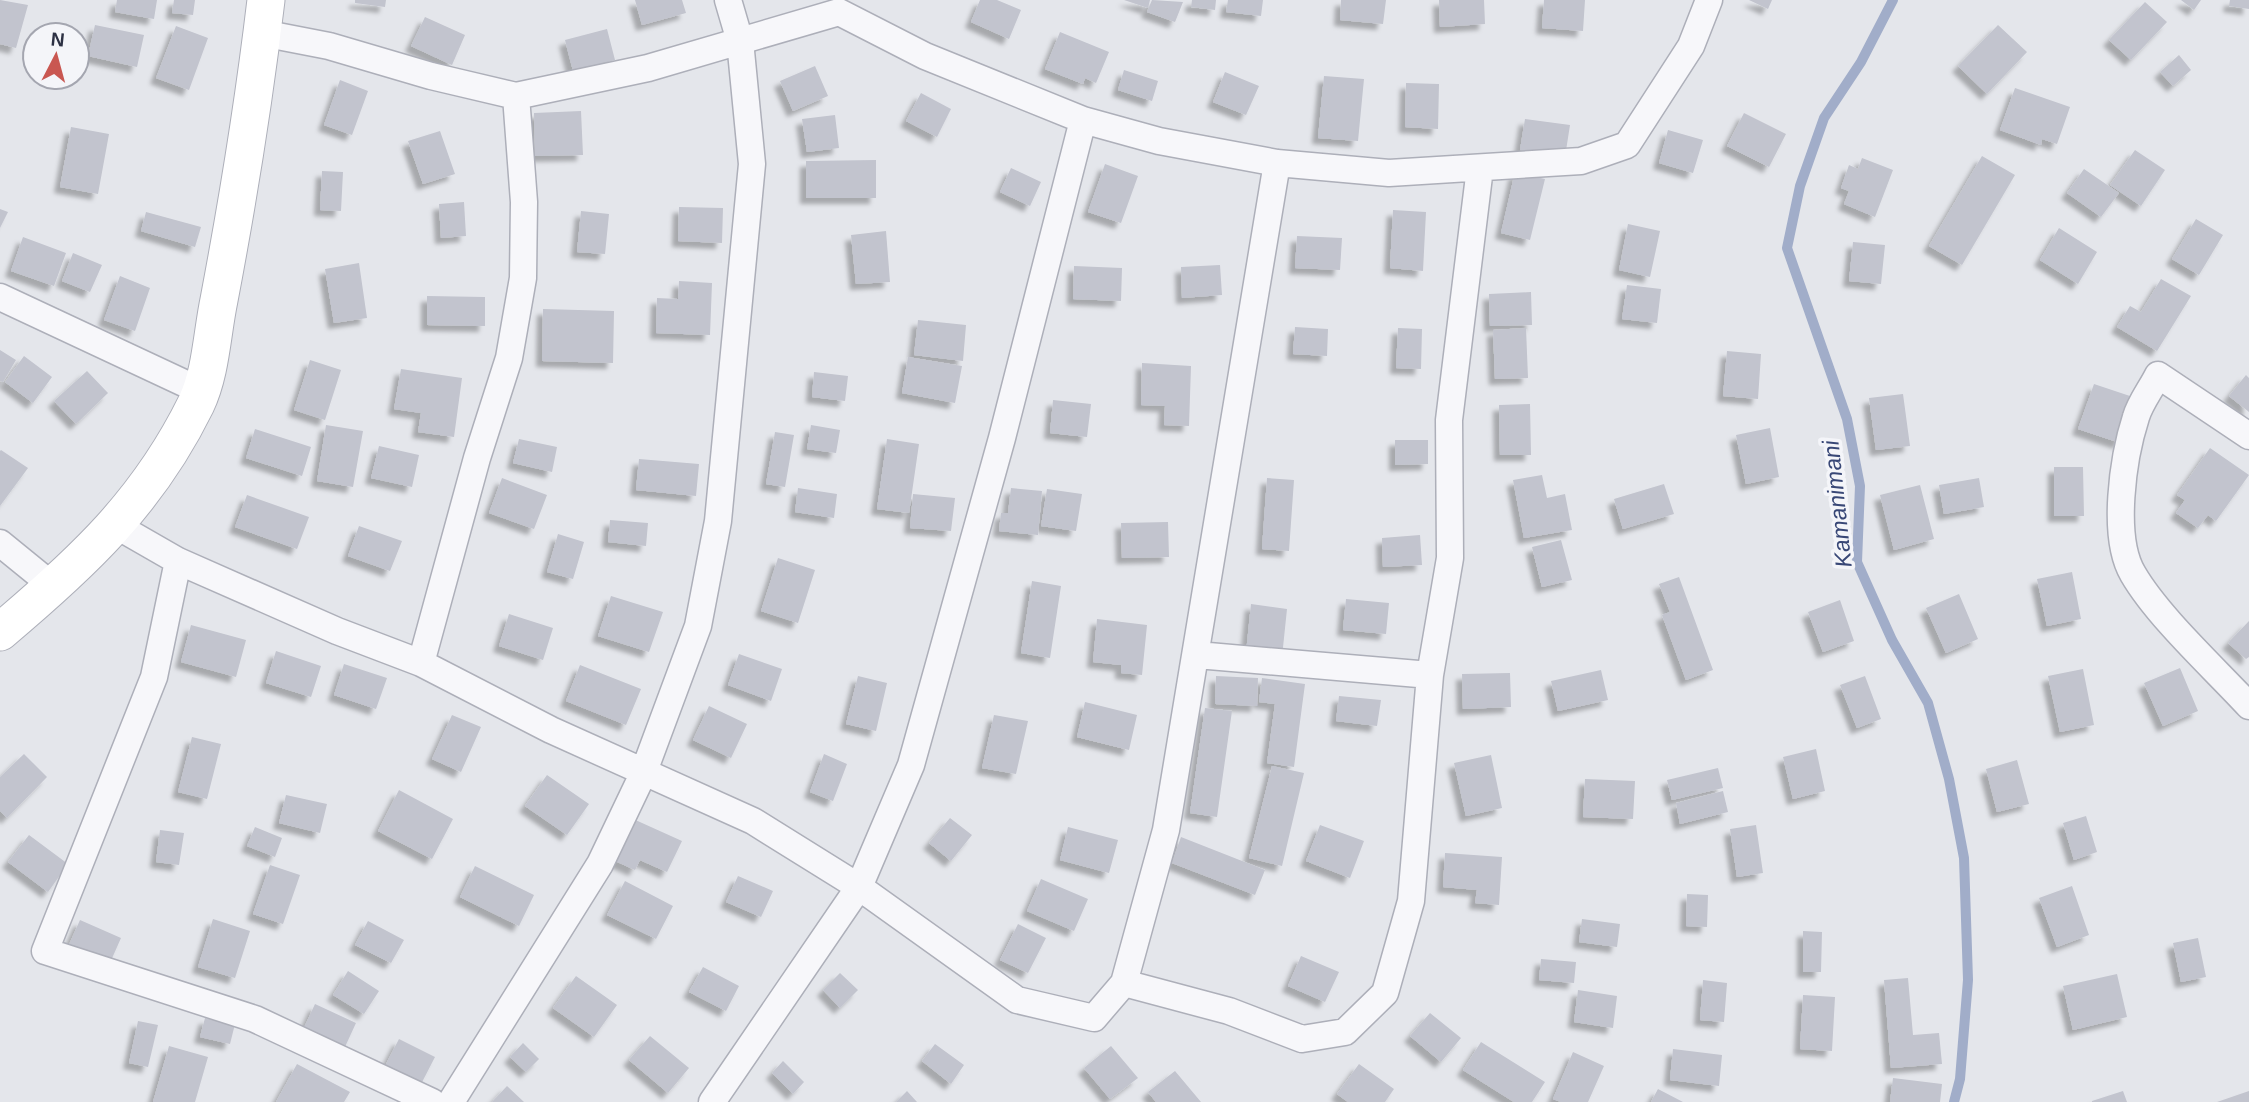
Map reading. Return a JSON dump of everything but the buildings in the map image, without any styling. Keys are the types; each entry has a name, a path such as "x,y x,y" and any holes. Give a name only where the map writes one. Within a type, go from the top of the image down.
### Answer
{"street":[{"path":"452,1102 600,864 643,774 698,626 718,521 752,164 740,41 727,0"},
{"path":"0,632 54,587 117,526 150,481 201,391 255,100 264,16 329,46 431,76 516,96 648,68 839,12 925,56 1083,120 1159,141 1277,163 1389,173 1581,161 1627,145 1691,46 1709,0"},
{"path":"421,663 512,344 523,278 524,202 516,96"},
{"path":"712,1102 859,887 911,765 998,451 1083,120"},
{"path":"117,526 178,561 337,631 421,663 643,774 753,821 859,887 1017,1000 1094,1018 1124,983 1166,830 1277,163"},
{"path":"1124,983 1229,1011 1302,1039 1345,1032 1385,993 1411,901 1430,675 1450,558 1449,420 1480,168"},
{"path":"0,297 201,391"},
{"path":"2249,436 2158,375 2137,415 2124,464 2122,536 2132,573 2170,620 2249,706"},
{"path":"0,543 54,587"},
{"path":"178,561 154,677 45,951 255,1018 432,1102"},
{"path":"1197,654 1430,675"}],"waterway":[{"name":"Kamanimani","path":"1893,0 1861,62 1824,118 1800,186 1787,248 1847,419 1860,486 1857,562 1892,640 1928,703 1949,779 1964,858 1968,980 1960,1079 1954,1102"}]}
